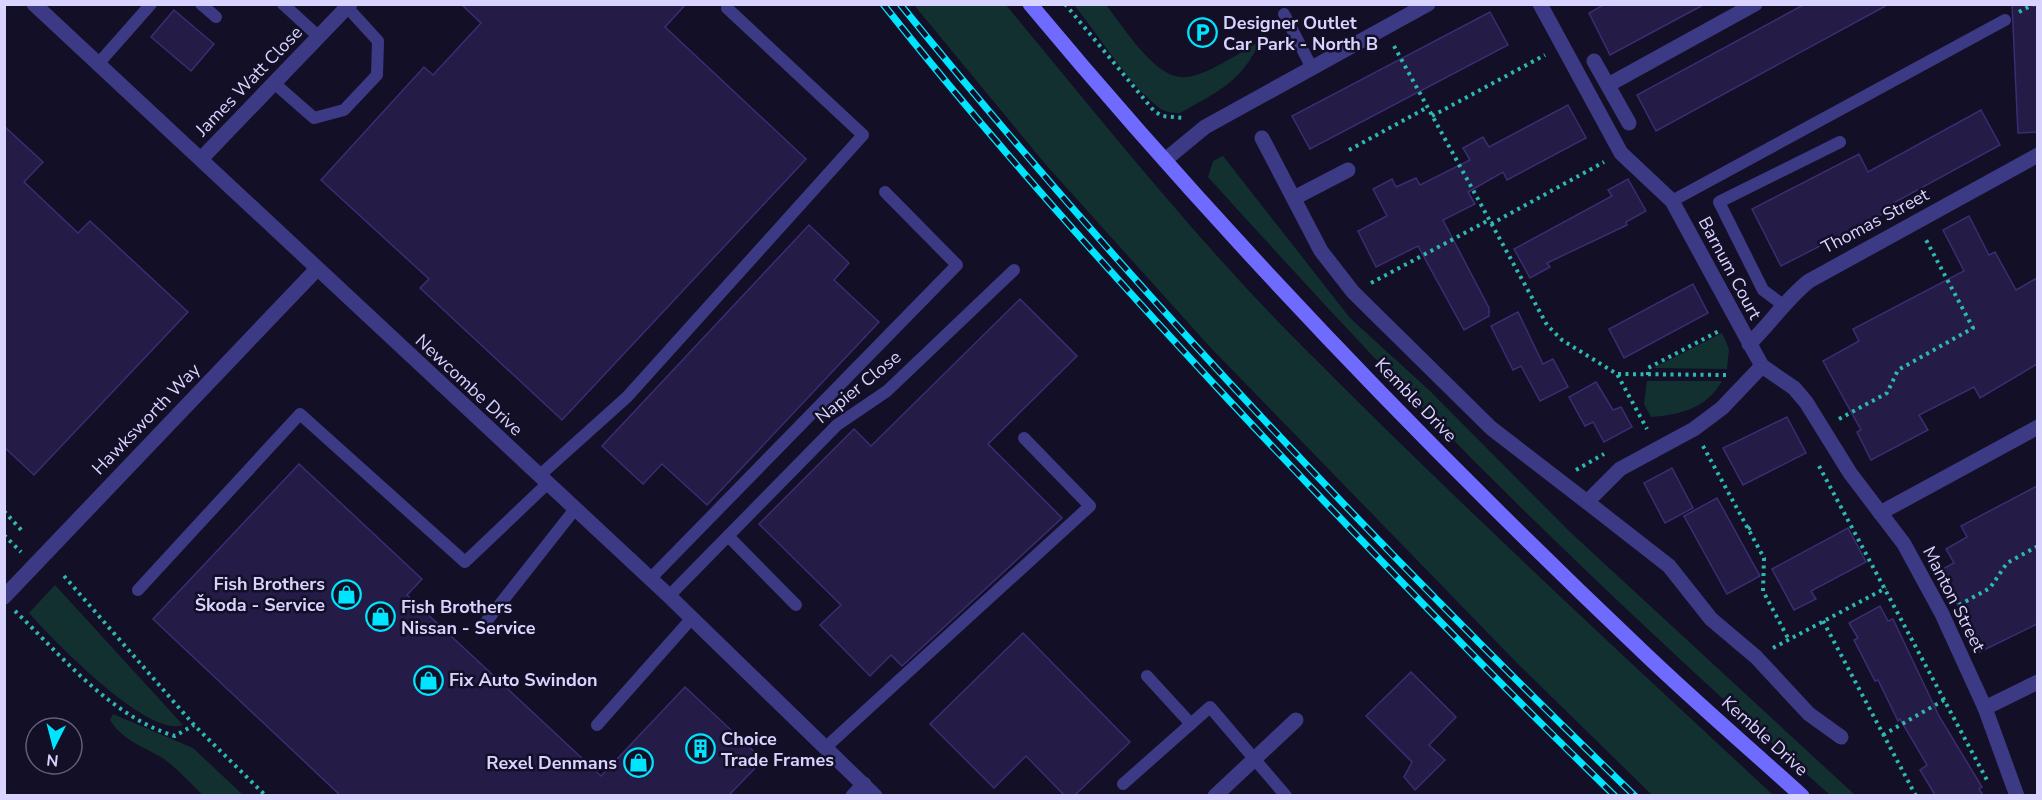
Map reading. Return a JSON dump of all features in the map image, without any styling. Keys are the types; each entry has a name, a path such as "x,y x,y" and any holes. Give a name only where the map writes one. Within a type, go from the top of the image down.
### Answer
{"main road":[{"name":"Kemble Drive","path":"1030,4 1165,160 1355,366 1512,526 1643,653 1802,795"}],"street":[{"path":"1165,160 1205,127 1428,4"},
{"name":"Barnum Court","path":"1540,4 1621,153 1672,201 1762,366"},
{"path":"1608,85 1755,4"},
{"name":"Newcombe Drive","path":"38,6 315,270 669,596 875,795"},
{"name":"James Watt Close","path":"201,159 348,6"},
{"path":"1594,61 1629,123"},
{"path":"1262,138 1321,251 1353,292 1491,428 1669,566 1711,619 1756,657 1809,714 1841,737"},
{"name":"Thomas Street","path":"1749,344 1768,326 1795,292 1818,275 2037,155"},
{"path":"1294,198 1343,173"},
{"name":"Hawksworth Way","path":"8,603 315,270"},
{"path":"1587,502 1620,469 1694,429 1722,408 1762,366"},
{"name":"Manton Street","path":"1762,366 1794,388 1904,544 1942,614 1985,708 2017,795"},
{"path":"1880,513 2037,427"},
{"path":"1985,708 2037,682"},
{"path":"1215,795 1296,720"},
{"path":"853,795 864,784"}],"lane":[{"path":"98,64 152,4"},
{"path":"201,4 216,17"},
{"path":"283,4 319,37"},
{"path":"274,83 314,117 344,110 377,75 378,41 348,6"},
{"path":"138,590 300,414 465,562 627,397 863,135 727,8"},
{"path":"1284,15 1312,68"},
{"path":"1672,201 2005,20"},
{"path":"1783,305 1763,290 1719,202 1840,142"},
{"path":"650,579 957,265 885,192"},
{"name":"Napier Close","path":"669,596 837,425 887,391 1014,270"},
{"path":"826,747 1090,506 1024,438"},
{"path":"482,627 575,509"},
{"path":"728,536 796,604"},
{"path":"597,725 692,618"},
{"path":"1147,676 1191,724"},
{"path":"1123,784 1210,707 1286,795"}],"path":[{"path":"1065,4 1154,111 1170,118 1187,117"},
{"path":"1384,28 1547,324 1562,340 1617,374 1647,429"},
{"path":"1432,116 1550,53"},
{"path":"1343,173 1329,161 1428,107"},
{"path":"1353,292 1621,153"},
{"path":"1822,428 1887,393 1898,369 1973,328 1916,221"},
{"path":"1648,375 1648,368 1736,322"},
{"path":"1617,374 1730,375 1727,381"},
{"path":"1675,375 1676,381"},
{"path":"1637,435 1652,426"},
{"path":"1694,445 1706,438"},
{"path":"1700,441 1764,558 1764,591 1789,640"},
{"path":"1571,471 1606,453"},
{"path":"1818,464 1990,786"},
{"path":"4,511 23,532"},
{"path":"1748,529 1754,525"},
{"path":"4,535 16,547"},
{"path":"1942,614 1990,588 2007,563 2037,546"},
{"path":"64,576 194,726 266,795"},
{"path":"1756,657 1886,588"},
{"path":"8,603 108,699 154,730 175,736 194,726"},
{"path":"1823,621 1916,795"},
{"path":"1884,735 1944,700"}],"green space":[{"path":"914,5 1006,5 1151,180 1264,307 1478,518 1773,795 1652,795 1518,664 1210,347 1047,166"},
{"path":"1074,5 1106,5 1149,58 1169,74 1180,77 1189,77 1210,70 1260,41 1245,67 1227,84 1180,113 1168,112 1158,107 1135,84"},
{"path":"1223,156 1350,318 1430,391 1569,531 1855,795 1830,795 1649,631 1474,461 1339,320 1208,177 1213,161"},
{"path":"1722,333 1729,349 1727,369 1653,368"},
{"path":"1647,381 1722,381 1709,398 1701,404 1682,412 1651,417 1644,404"},
{"path":"55,585 183,725 167,725 147,717 125,703 79,664 29,613"},
{"path":"113,714 193,748 243,795 203,795 164,759 121,733 110,720"}],"building":[{"path":"461,4 686,4 665,27 806,159 562,420 420,288 429,279 321,180 424,67 433,75 481,23"},
{"path":"1605,4 1705,4 1610,55 1589,13"},
{"path":"1805,4 1889,4 1656,131 1637,95"},
{"path":"2012,4 2037,4 2037,132 2018,133"},
{"path":"174,10 214,44 191,71 151,37"},
{"path":"1490,12 1508,45 1310,149 1292,116"},
{"path":"1568,105 1586,138 1507,180 1503,172 1468,192 1475,204 1443,220 1489,308 1489,316 1464,330 1418,246 1376,267 1358,231 1387,216 1373,189 1392,179 1396,187 1416,178 1420,185 1470,160 1463,148 1483,137 1489,147"},
{"path":"1981,110 2000,145 1886,207 1888,211 1781,266 1752,209 1859,154 1868,172"},
{"path":"4,126 43,162 24,182 78,233 90,221 188,312 34,475 4,447"},
{"path":"1628,179 1646,211 1626,222 1627,225 1547,263 1550,267 1530,278 1514,249 1612,196 1608,190"},
{"path":"1969,216 1989,255 1995,252 2016,290 2037,278 2037,364 1980,398 1974,387 1919,415 1928,430 1871,460 1857,432 1861,430 1823,361 1859,341 1853,329 1964,271 1943,230"},
{"path":"809,225 849,263 834,280 879,322 707,505 662,464 643,484 602,446"},
{"path":"1693,284 1708,313 1624,358 1609,329"},
{"path":"1020,299 1077,356 988,444 1062,518 902,666 891,655 870,676 820,625 841,605 759,524 854,429 871,446"},
{"path":"1518,312 1543,364 1553,359 1568,387 1540,401 1521,366 1513,370 1491,326"},
{"path":"1596,382 1613,410 1621,407 1632,427 1604,442 1593,422 1585,426 1569,397"},
{"path":"1787,417 1806,453 1743,485 1723,448"},
{"path":"299,464 422,579 407,595 601,776 685,687 763,760 729,795 340,795 153,619"},
{"path":"1672,468 1693,508 1665,523 1644,483"},
{"path":"2037,486 2037,624 1980,652 1968,624 1939,571 1954,563 1946,549 1967,537 1961,526"},
{"path":"1717,498 1760,576 1727,594 1684,516"},
{"path":"1848,528 1866,562 1811,591 1816,599 1794,610 1772,569"},
{"path":"1880,606 1888,621 1893,619 1939,716 1982,787 1979,789 1983,795 1935,795 1920,770 1927,765 1900,719 1898,721 1878,680 1875,681 1854,640 1858,638 1849,623"},
{"path":"1023,633 1130,742 1075,795 1064,795 1026,756 994,788 930,724"},
{"path":"1411,672 1456,717 1429,745 1445,760 1415,790 1404,777 1412,762 1366,716"}],"railway":[{"path":"883,4 1008,154 1181,348 1417,598 1615,796"},
{"path":"900,4 1074,210 1256,411 1443,606 1635,796"}],"place":[{"name":"Designer Outlet Car Park - North B","path":"1202,33"},
{"name":"Fish Brothers Škoda - Service","path":"346,594"},
{"name":"Fish Brothers Nissan - Service","path":"380,617"},
{"name":"Fix Auto Swindon","path":"428,680"},
{"name":"Choice Trade Frames","path":"700,749"},
{"name":"Rexel Denmans","path":"638,763"}]}
